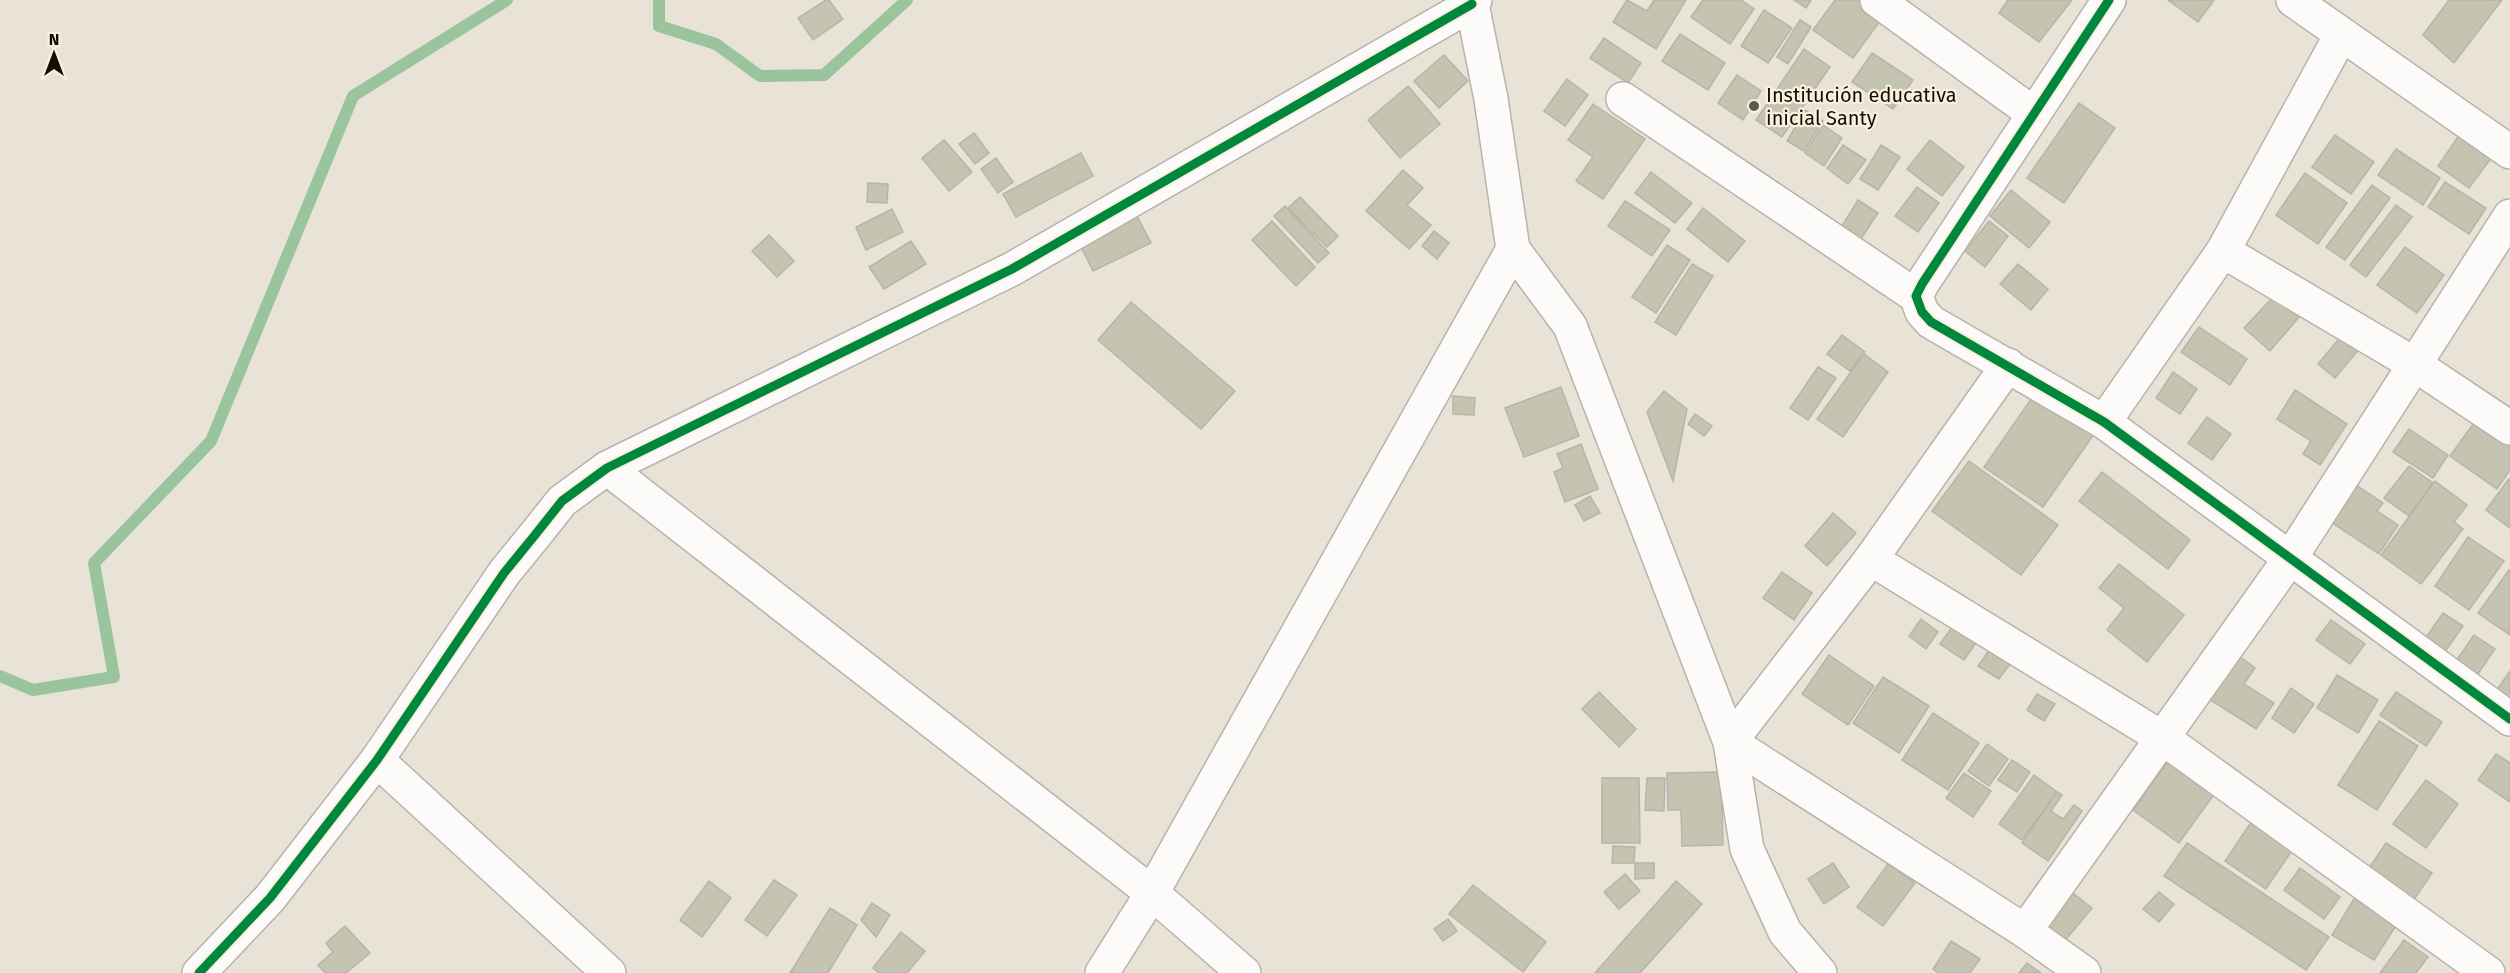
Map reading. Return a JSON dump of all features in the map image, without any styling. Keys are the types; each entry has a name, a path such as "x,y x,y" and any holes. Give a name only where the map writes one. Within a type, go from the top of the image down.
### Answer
{"street":[{"path":"1877,0 2034,114"},
{"path":"1916,296 2109,0"},
{"path":"2293,0 2510,152"},
{"path":"199,973 270,898 377,760 504,573 562,501 607,468 1012,269 1473,2 1491,99 1513,249 1570,326 1730,742 1747,849 1785,932 1820,973"},
{"path":"2104,422 2223,251 2341,35"},
{"path":"1623,99 1916,296 1922,312 1932,322 2104,422 2510,719"},
{"path":"2025,931 2164,740 2291,557 2510,216"},
{"path":"1102,973 1152,893 1513,249"},
{"path":"2223,251 2414,364 2510,428"},
{"path":"1730,742 1871,559 2008,365"},
{"path":"607,468 1152,893 1244,973"},
{"path":"1871,559 2164,740 2488,973"},
{"path":"1730,742 2025,931 2084,973"},
{"path":"377,760 609,973"}],"building":[{"path":"829,0 843,19 813,40 798,18"},
{"path":"1627,0 1647,11 1654,0 1686,0 1656,49 1613,22"},
{"path":"1703,0 1741,0 1754,9 1730,44 1691,17"},
{"path":"1794,0 1811,0 1806,8"},
{"path":"1835,0 1868,0 1886,13 1853,58 1813,30"},
{"path":"2008,0 2072,0 2039,42 1999,13"},
{"path":"2168,0 2214,0 2198,22"},
{"path":"2449,0 2502,0 2454,63 2423,35"},
{"path":"1764,10 1792,28 1768,63 1741,46"},
{"path":"1800,20 1811,27 1788,64 1777,57"},
{"path":"1680,34 1725,63 1708,90 1662,61"},
{"path":"1604,38 1641,63 1628,83 1590,58"},
{"path":"1804,49 1830,67 1782,137 1756,120"},
{"path":"1872,53 1913,80 1893,109 1852,82"},
{"path":"1444,55 1468,81 1439,108 1414,81"},
{"path":"1737,75 1761,91 1743,120 1718,103"},
{"path":"1567,79 1588,95 1565,126 1544,111"},
{"path":"1408,86 1440,124 1400,158 1368,120"},
{"path":"2079,103 2115,128 2064,203 2027,178"},
{"path":"1593,104 1645,139 1603,199 1576,181 1593,157 1568,140"},
{"path":"1805,110 1823,121 1804,151 1787,141"},
{"path":"1823,125 1842,138 1824,166 1805,153"},
{"path":"974,133 989,153 975,164 959,144"},
{"path":"2460,134 2492,157 2469,188 2438,166"},
{"path":"2335,135 2374,162 2351,194 2312,167"},
{"path":"944,140 972,172 949,191 922,158"},
{"path":"1930,140 1964,167 1942,196 1907,169"},
{"path":"1843,145 1866,160 1848,184 1827,168"},
{"path":"1881,145 1900,157 1878,190 1860,179"},
{"path":"2396,149 2440,178 2423,205 2378,175"},
{"path":"1081,153 1093,176 1016,217 1003,194"},
{"path":"996,158 1013,182 998,193 981,169"},
{"path":"1403,170 1423,188 1407,205 1431,225 1409,249 1366,211"},
{"path":"1651,172 1692,203 1675,223 1635,193"},
{"path":"2305,173 2347,203 2318,244 2276,215"},
{"path":"2445,182 2486,208 2469,234 2428,207"},
{"path":"868,183 888,184 887,203 867,202"},
{"path":"2372,185 2390,198 2345,260 2326,247"},
{"path":"1917,187 1939,203 1918,232 1895,216"},
{"path":"2011,190 2050,222 2029,248 1990,216"},
{"path":"1300,197 1338,236 1327,247 1288,208"},
{"path":"1858,200 1878,213 1859,242 1840,229"},
{"path":"1625,201 1670,230 1652,256 1608,226"},
{"path":"2396,205 2412,217 2366,277 2350,265"},
{"path":"1285,206 1329,253 1318,263 1274,216"},
{"path":"1703,208 1745,241 1728,262 1687,229"},
{"path":"892,209 903,232 866,250 856,227"},
{"path":"1137,216 1151,243 1093,271 1079,243"},
{"path":"1272,221 1315,267 1296,286 1252,240"},
{"path":"1989,221 2008,236 1985,267 1965,251"},
{"path":"1434,231 1449,243 1437,259 1422,246"},
{"path":"769,235 794,261 777,277 752,251"},
{"path":"911,241 926,264 884,289 869,267"},
{"path":"1667,245 1690,260 1656,313 1632,297"},
{"path":"2405,247 2444,275 2417,313 2377,285"},
{"path":"1692,264 1713,276 1676,335 1655,322"},
{"path":"2018,264 2048,289 2031,310 2000,284"},
{"path":"2275,295 2299,317 2270,351 2244,328"},
{"path":"1131,302 1235,391 1201,429 1098,340"},
{"path":"2199,327 2247,359 2230,385 2181,352"},
{"path":"2348,328 2365,342 2335,378 2318,364"},
{"path":"1842,335 1865,352 1850,371 1827,354"},
{"path":"1864,354 1888,372 1843,437 1817,419"},
{"path":"1818,367 1836,378 1808,420 1790,408"},
{"path":"2173,372 2197,389 2180,414 2156,398"},
{"path":"1561,387 1579,436 1524,457 1505,408"},
{"path":"2038,389 2097,430 2043,507 1984,467"},
{"path":"2295,390 2347,424 2320,465 2303,454 2311,441 2277,419"},
{"path":"1664,391 1687,409 1673,481 1647,412"},
{"path":"1453,396 1475,398 1474,415 1453,414"},
{"path":"2481,413 2510,433 2510,470 2497,489 2450,456"},
{"path":"1695,414 1712,426 1704,436 1688,424"},
{"path":"2207,417 2231,434 2212,460 2188,443"},
{"path":"2409,429 2448,455 2433,478 2393,452"},
{"path":"1581,444 1598,489 1565,502 1554,472 1563,468 1557,454"},
{"path":"1969,461 2058,525 2021,575 1932,511"},
{"path":"2409,466 2433,483 2409,516 2384,498"},
{"path":"2102,472 2190,540 2168,569 2079,501"},
{"path":"2510,480 2510,528 2486,510"},
{"path":"2435,481 2467,505 2454,522 2463,529 2421,584 2381,555"},
{"path":"2356,485 2383,503 2377,511 2398,525 2379,554 2331,522"},
{"path":"1590,496 1600,513 1584,521 1575,505"},
{"path":"1833,513 1856,533 1827,566 1805,546"},
{"path":"2468,537 2504,561 2469,610 2435,586"},
{"path":"2119,564 2184,615 2147,662 2107,630 2124,608 2099,588"},
{"path":"2510,570 2510,635 2478,613"},
{"path":"1782,572 1812,593 1794,620 1763,598"},
{"path":"2443,613 2463,626 2442,656 2422,643"},
{"path":"1921,619 1938,632 1926,649 1909,636"},
{"path":"2331,620 2365,644 2350,664 2316,640"},
{"path":"1955,623 1978,640 1964,660 1940,644"},
{"path":"2474,635 2495,649 2473,681 2452,667"},
{"path":"1992,646 2013,660 1999,679 1978,666"},
{"path":"1829,655 1874,686 1848,725 1802,694"},
{"path":"2239,656 2255,668 2244,684 2274,703 2256,729 2209,699"},
{"path":"2510,671 2510,700 2496,691"},
{"path":"2337,675 2378,700 2358,733 2317,708"},
{"path":"1883,677 1929,706 1899,753 1853,723"},
{"path":"2291,688 2314,704 2294,733 2272,718"},
{"path":"1599,692 1636,729 1619,747 1582,709"},
{"path":"2396,692 2442,722 2426,746 2380,715"},
{"path":"2037,694 2055,704 2044,721 2027,710"},
{"path":"1933,713 1979,743 1948,790 1902,760"},
{"path":"2379,721 2418,746 2377,810 2338,785"},
{"path":"1987,744 2008,759 1989,786 1968,771"},
{"path":"2496,754 2510,763 2510,802 2478,780"},
{"path":"2172,756 2218,789 2179,843 2133,810"},
{"path":"2012,760 2030,772 2017,792 1998,780"},
{"path":"1721,772 1723,845 1682,846 1681,810 1668,810 1667,773"},
{"path":"1964,773 1991,791 1973,817 1946,798"},
{"path":"2034,775 2057,792 2022,840 1999,824"},
{"path":"1602,778 1639,778 1640,843 1602,843"},
{"path":"1647,778 1665,778 1664,811 1645,810"},
{"path":"2426,780 2458,804 2426,848 2393,824"},
{"path":"2057,792 2062,795 2051,811 2063,819 2074,805 2082,811 2048,861 2022,843"},
{"path":"2254,818 2295,846 2266,889 2225,861"},
{"path":"2187,843 2329,937 2306,970 2164,876"},
{"path":"2386,843 2432,873 2411,904 2365,874"},
{"path":"1613,846 1635,847 1634,863 1612,863"},
{"path":"1635,863 1654,863 1654,878 1635,879"},
{"path":"1833,863 1849,887 1824,904 1808,879"},
{"path":"1888,864 1915,883 1883,926 1857,907"},
{"path":"2300,868 2340,897 2324,919 2284,890"},
{"path":"1625,874 1640,891 1619,909 1604,892"},
{"path":"774,880 797,895 767,936 745,920"},
{"path":"709,881 731,898 702,937 680,920"},
{"path":"1676,881 1702,904 1640,973 1595,973"},
{"path":"1473,885 1546,942 1523,972 1449,914"},
{"path":"2159,892 2174,904 2159,922 2143,909"},
{"path":"2073,893 2092,908 2063,943 2044,928"},
{"path":"2354,899 2397,924 2374,960 2332,935"},
{"path":"872,903 890,915 876,937 861,920"},
{"path":"830,908 857,925 828,973 790,973"},
{"path":"1448,919 1457,931 1443,941 1434,929"},
{"path":"345,926 370,953 346,973 325,973 318,965 333,952 326,943"},
{"path":"901,932 925,951 907,973 879,973 873,968"},
{"path":"2404,940 2428,957 2416,973 2380,973"},
{"path":"1951,941 1980,959 1970,973 1939,973 1933,969"},
{"path":"2027,963 2041,973 2019,973"}],"waterway":[{"path":"0,676 33,690 114,677 94,563 211,441 353,96 507,0"},
{"path":"659,0 659,26 716,44 760,76 824,75 907,0"}],"cycle path":[{"path":"2109,0 1922,284 1916,296 1922,312 1931,322 2104,422 2510,719"},
{"path":"199,973 270,898 377,760 504,573 562,501 607,468 1012,269 1472,4"}],"place":[{"name":"Institución educativa inicial Santy","path":"1754,106"}]}
